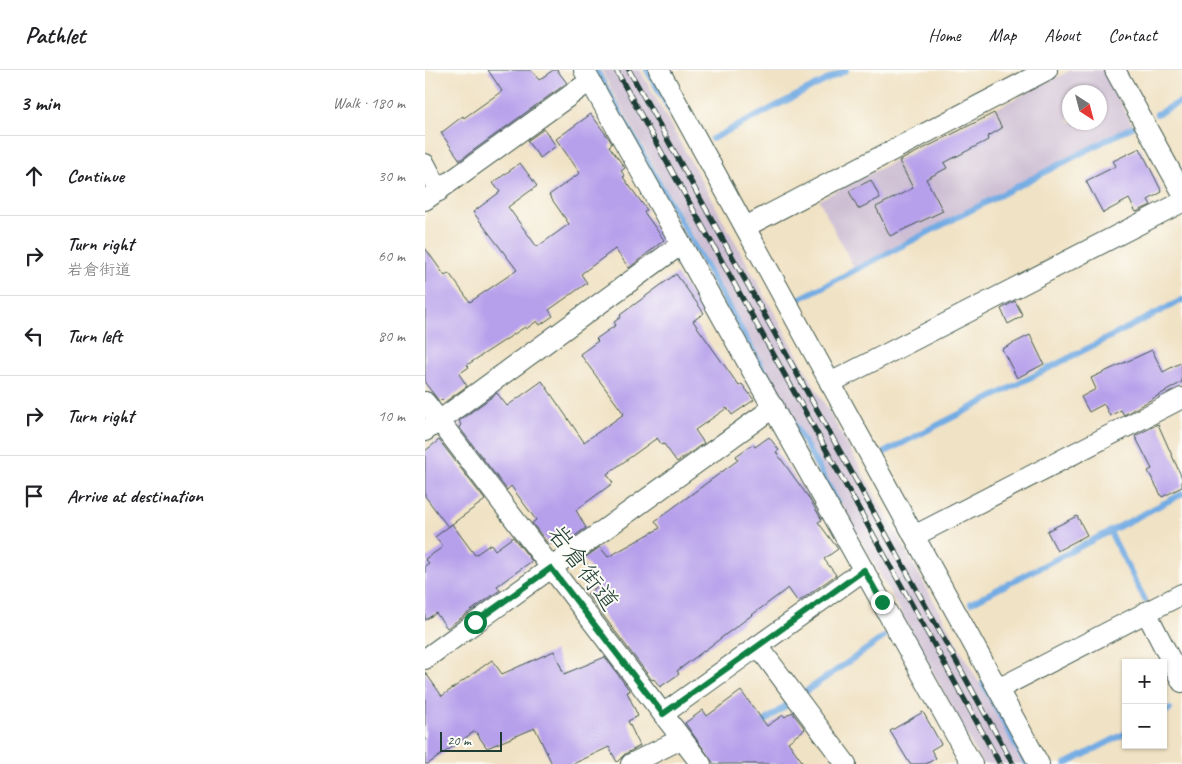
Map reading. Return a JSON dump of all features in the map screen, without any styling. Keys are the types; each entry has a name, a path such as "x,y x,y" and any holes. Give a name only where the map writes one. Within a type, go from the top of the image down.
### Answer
{"street":[{"path":"659,70 1039,764"},
{"path":"745,227 1047,70"},
{"path":"1115,70 1182,192"},
{"path":"425,164 432,196 587,76 680,245 774,407 972,764"},
{"path":"830,383 1182,202"},
{"path":"432,426 680,245"},
{"path":"914,536 1182,398"},
{"name":"岩倉街道","path":"425,402 432,426 551,568 701,764"},
{"path":"425,658 774,407"},
{"path":"663,714 864,570"},
{"path":"998,689 1182,594"},
{"path":"1146,612 1182,682"},
{"path":"758,646 846,764"},
{"path":"635,763 681,739"}],"shaded area":[{"path":"601,70 640,70 1024,764 982,764 906,622"},
{"path":"1071,70 1103,70 1132,124 854,268 819,200"}],"building":[{"path":"488,70 531,70 539,80 553,70 557,70 567,83 460,160 441,133 463,116 464,118 502,91"},
{"path":"994,113 1002,128 987,137 988,140 944,163 947,168 926,179 943,211 890,236 876,207 913,188 899,161"},
{"path":"591,114 610,140 612,144 609,146 625,168 621,171 625,176 623,177 647,210 644,212 664,240 629,268 615,249 581,274 587,283 549,310 553,316 540,325 537,321 526,329 525,327 467,365 469,367 459,374 467,386 445,402 442,399 439,401 425,383 425,248 445,276 449,273 470,302 517,270 473,212 500,192 493,183 520,163 537,186 508,207 537,247 569,224 549,195 580,173 556,139"},
{"path":"544,129 556,146 540,158 527,141"},
{"path":"1140,148 1162,192 1148,200 1151,205 1136,212 1129,199 1103,213 1086,181 1116,166 1113,161"},
{"path":"871,180 880,198 858,209 849,191"},
{"path":"676,274 704,313 693,321 739,386 742,384 754,400 732,415 727,408 695,430 704,443 677,462 664,444 662,445 657,438 607,474 613,483 576,510 586,528 569,540 564,534 549,545 532,523 536,520 511,486 507,490 459,427 461,425 459,421 497,393 507,406 542,381 584,442 624,414 580,354 598,341 596,339 616,325 614,322 621,317 620,315"},
{"path":"1015,301 1023,316 1008,324 1001,309"},
{"path":"1030,335 1044,364 1017,378 1002,349"},
{"path":"1152,350 1163,372 1182,362 1182,382 1124,415 1121,410 1110,416 1104,404 1089,412 1081,397 1096,389 1091,378"},
{"path":"1158,424 1182,478 1182,487 1162,497 1148,471 1152,469 1135,436"},
{"path":"769,437 779,450 776,452 809,498 822,520 818,522 838,549 824,559 836,575 798,602 788,588 677,671 679,674 660,687 654,679 652,680 587,594 602,583 583,559 600,547 608,557 660,528 655,521 738,460 736,456 753,444 755,447"},
{"path":"439,440 485,500 448,527 425,496 425,451"},
{"path":"1077,516 1087,535 1057,551 1047,531"},
{"path":"452,524 475,555 491,544 495,550 513,537 532,561 497,586 500,590 447,628 436,613 425,620 425,566 429,563 425,559 443,547 435,537"},
{"path":"554,651 564,674 605,657 630,691 627,692 638,716 628,721 640,746 625,754 617,762 609,747 573,764 552,764 535,728 487,748 475,731 428,764 425,764 425,672 442,696 492,660 502,674"},
{"path":"741,691 767,726 783,715 785,717 792,712 805,729 788,742 804,764 714,764 685,723 703,710 707,716"},
{"path":"923,712 941,744 931,750 936,758 926,764 910,764 890,731"}],"waterway":[{"path":"596,70 837,501"},
{"path":"647,70 674,117"},
{"path":"712,139 846,70"},
{"path":"1157,114 1182,101"},
{"path":"799,299 1132,127"},
{"path":"885,452 1182,300"},
{"path":"971,603 1182,494"},
{"path":"1110,532 1145,600"},
{"path":"805,692 884,637"},
{"path":"983,683 1026,764"},
{"path":"757,727 788,704"},
{"path":"1066,764 1122,735"}],"railway":[{"path":"616,70 1000,764"},
{"path":"629,70 1013,764"}],"route":[{"path":"475,622 551,568 663,714 864,570 882,602"}]}
